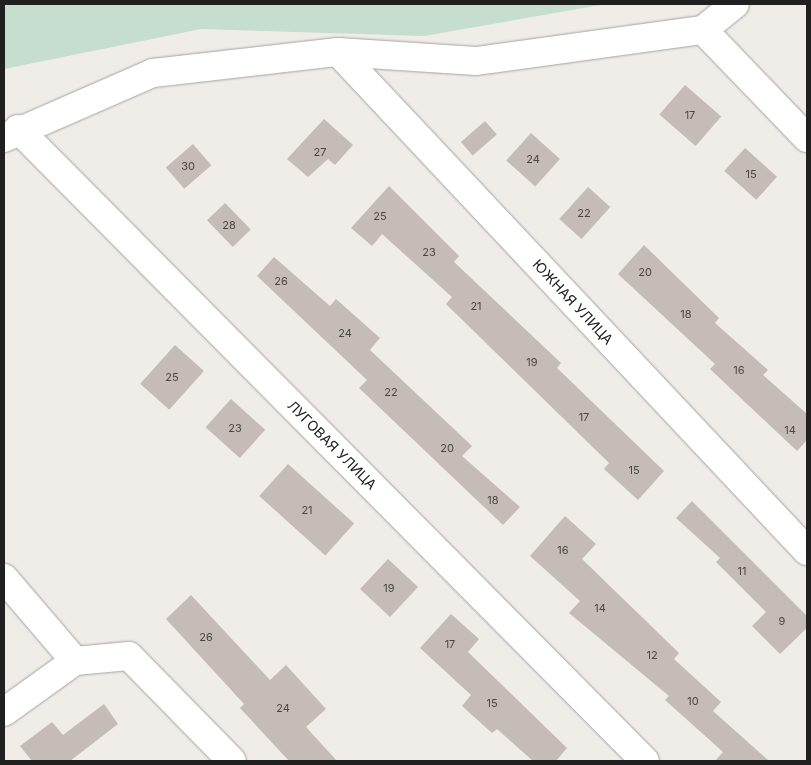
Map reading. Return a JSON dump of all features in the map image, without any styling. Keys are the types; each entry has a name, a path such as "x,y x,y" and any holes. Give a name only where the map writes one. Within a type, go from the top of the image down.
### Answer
{"street":[{"path":"11,133 152,73 338,52 476,61 702,30 735,4"},
{"path":"702,30 807,138"},
{"name":"ЮЖНАЯ УЛИЦА","path":"338,52 807,551"},
{"name":"ЛУГОВАЯ УЛИЦА","path":"11,133 645,761"},
{"path":"4,578 75,661"},
{"path":"4,712 75,661 129,656 232,761"}],"green space":[{"path":"4,4 606,4 424,36 201,29 4,69"}],"building":[{"path":"685,85 721,116 696,146 659,114"},
{"path":"324,119 353,145 335,165 328,159 308,177 287,159"},
{"path":"485,121 497,135 473,156 461,142"},
{"path":"531,133 560,159 535,187 506,160"},
{"path":"193,144 211,165 184,189 166,168"},
{"path":"745,148 777,177 756,200 724,171"},
{"path":"389,186 459,256 454,262 561,363 557,368 664,471 638,500 604,469 609,463 446,304 452,297 382,234 372,246 351,228"},
{"path":"588,187 610,207 582,239 559,219"},
{"path":"225,203 251,230 233,247 207,220"},
{"path":"644,245 719,318 715,323 768,370 763,375 807,414 807,440 797,451 710,369 715,364 618,274"},
{"path":"274,257 330,306 336,299 380,338 370,350 472,446 462,456 520,507 503,525 359,388 367,380 257,276"},
{"path":"175,345 204,371 169,410 140,384"},
{"path":"231,399 265,430 240,458 206,427"},
{"path":"288,464 354,524 325,556 259,496"},
{"path":"692,501 807,616 807,628 780,654 752,626 766,612 716,562 720,558 676,518"},
{"path":"565,516 596,544 582,559 679,653 674,659 721,702 713,711 769,761 715,761 723,752 665,700 669,696 569,613 580,601 530,556"},
{"path":"388,559 418,587 390,617 360,589"},
{"path":"191,595 270,680 286,665 326,709 306,727 337,761 289,761 240,708 244,704 166,619"},
{"path":"451,614 479,639 468,652 567,748 556,761 533,761 497,729 492,733 462,706 471,695 420,648"},
{"path":"104,704 118,724 70,761 32,761 20,746 52,722 63,735"}]}
